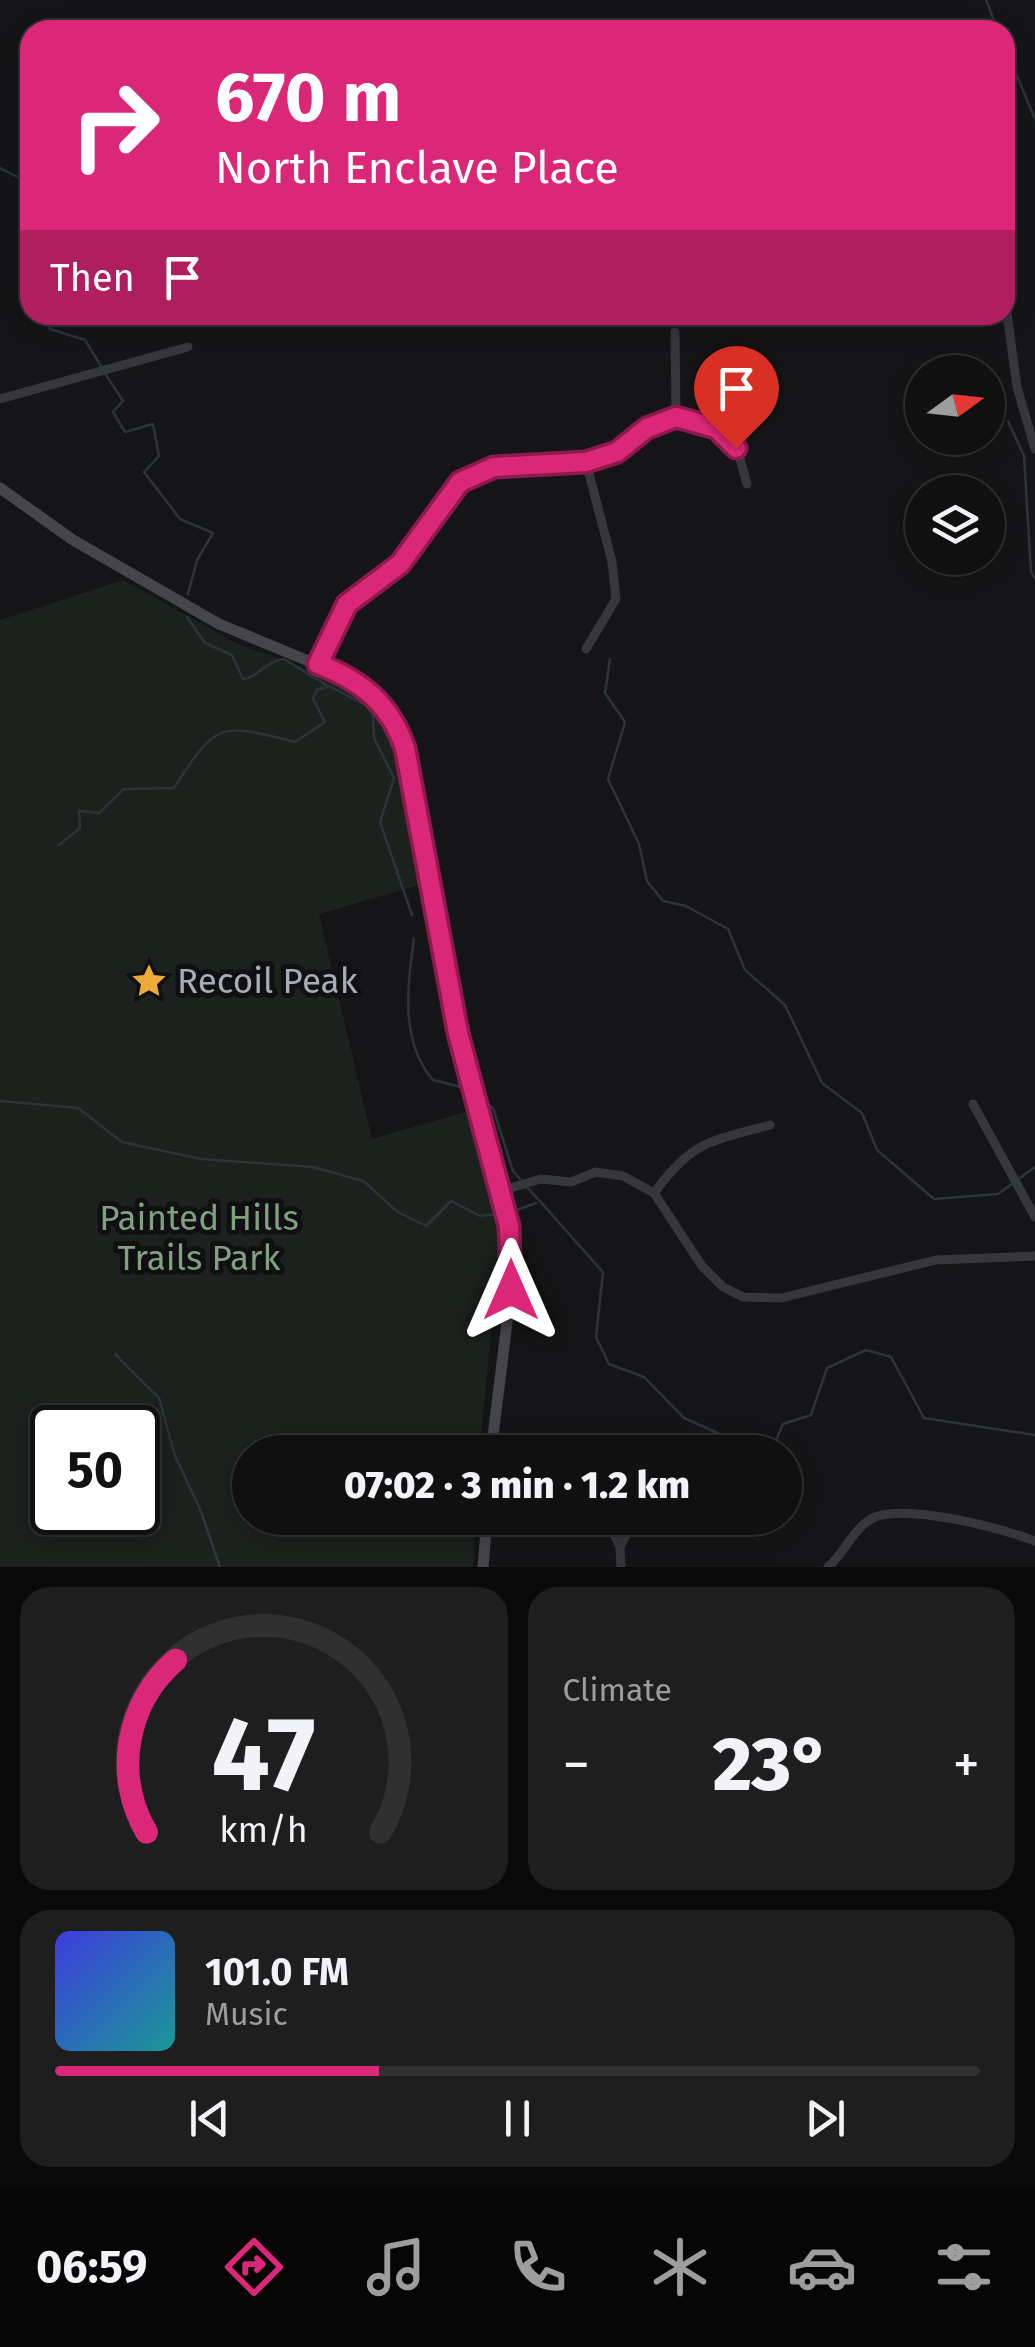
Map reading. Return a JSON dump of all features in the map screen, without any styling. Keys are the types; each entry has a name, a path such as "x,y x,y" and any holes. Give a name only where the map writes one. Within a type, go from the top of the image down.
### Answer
{"main road":[{"path":"0,488 72,540 220,624 357,681 375,696 400,733 416,792 458,1033 500,1191 513,1269 493,1435"},
{"path":"483,1567 486,1535"}],"street":[{"path":"1008,325 1016,387 1035,448"},
{"path":"675,332 676,417"},
{"path":"0,399 188,346"},
{"path":"318,664 347,604 400,564 460,482 494,467 586,462 617,452 647,428 676,417 716,428 736,448 747,484"},
{"path":"586,462 612,562 616,599 586,649"},
{"path":"973,1104 1035,1217"},
{"path":"654,1193 678,1161 696,1146 770,1125"},
{"path":"500,1191 542,1179 571,1182 596,1172 623,1176 654,1193 702,1266 734,1294 780,1298 936,1260 1035,1256"},
{"path":"728,1306 734,1294"},
{"path":"828,1567 862,1526 874,1518 893,1514 928,1516 1035,1541"},
{"path":"620,1547 622,1567"}],"green space":[{"name":"Painted Hills Trails Park","path":"123,580 240,645 344,683 378,712 399,754 420,885 319,914 372,1139 468,1111 501,1235 481,1435 232,1435 232,1535 475,1535 473,1567 0,1567 0,620"}],"waterway":[{"path":"986,0 994,20"},
{"path":"1015,71 1035,119"},
{"path":"0,168 20,178"},
{"path":"49,325 50,329 85,340 102,368"},
{"path":"106,375 123,401 113,412 125,432 153,424 159,456 144,472 180,519 213,533 197,560 188,594"},
{"path":"1008,421 1024,456 1031,572 1035,579"},
{"path":"187,617 205,643 232,655 243,679 284,659 328,686"},
{"path":"610,659 605,693 625,722 608,779 639,844 647,881 663,901 686,906 728,929 745,970 785,1005 822,1083 862,1113 877,1150 934,1199 998,1194 1035,1167"},
{"path":"59,845 80,828 79,811 99,813 124,789 174,788 200,751 221,733 250,732 295,742 325,722 313,699 317,690 329,686 367,706 373,715 374,738 394,778 380,822 412,915"},
{"path":"414,939 408,1012 415,1048 433,1080 461,1087 464,1093"},
{"path":"0,1101 78,1108 122,1142 201,1159 313,1167 363,1181 398,1212 426,1226 451,1201 480,1216 498,1214"},
{"path":"486,1103 493,1108 513,1171 520,1179"},
{"path":"528,1188 603,1272 596,1337 609,1364 644,1377 684,1418 722,1435"},
{"path":"511,1212 536,1203"},
{"path":"778,1435 783,1424 811,1415 827,1368 866,1350 891,1357 924,1418 1035,1435"},
{"path":"115,1354 159,1398 175,1456 200,1509 220,1567"}],"place":[{"name":"Recoil Peak","path":"149,981"}],"route":[{"path":"511,1290 513,1254 509,1226 458,1033 405,748 393,718 375,696 357,681 318,664 347,604 400,564 460,482 494,467 586,462 617,452 647,428 676,417 716,428 736,448"}]}
